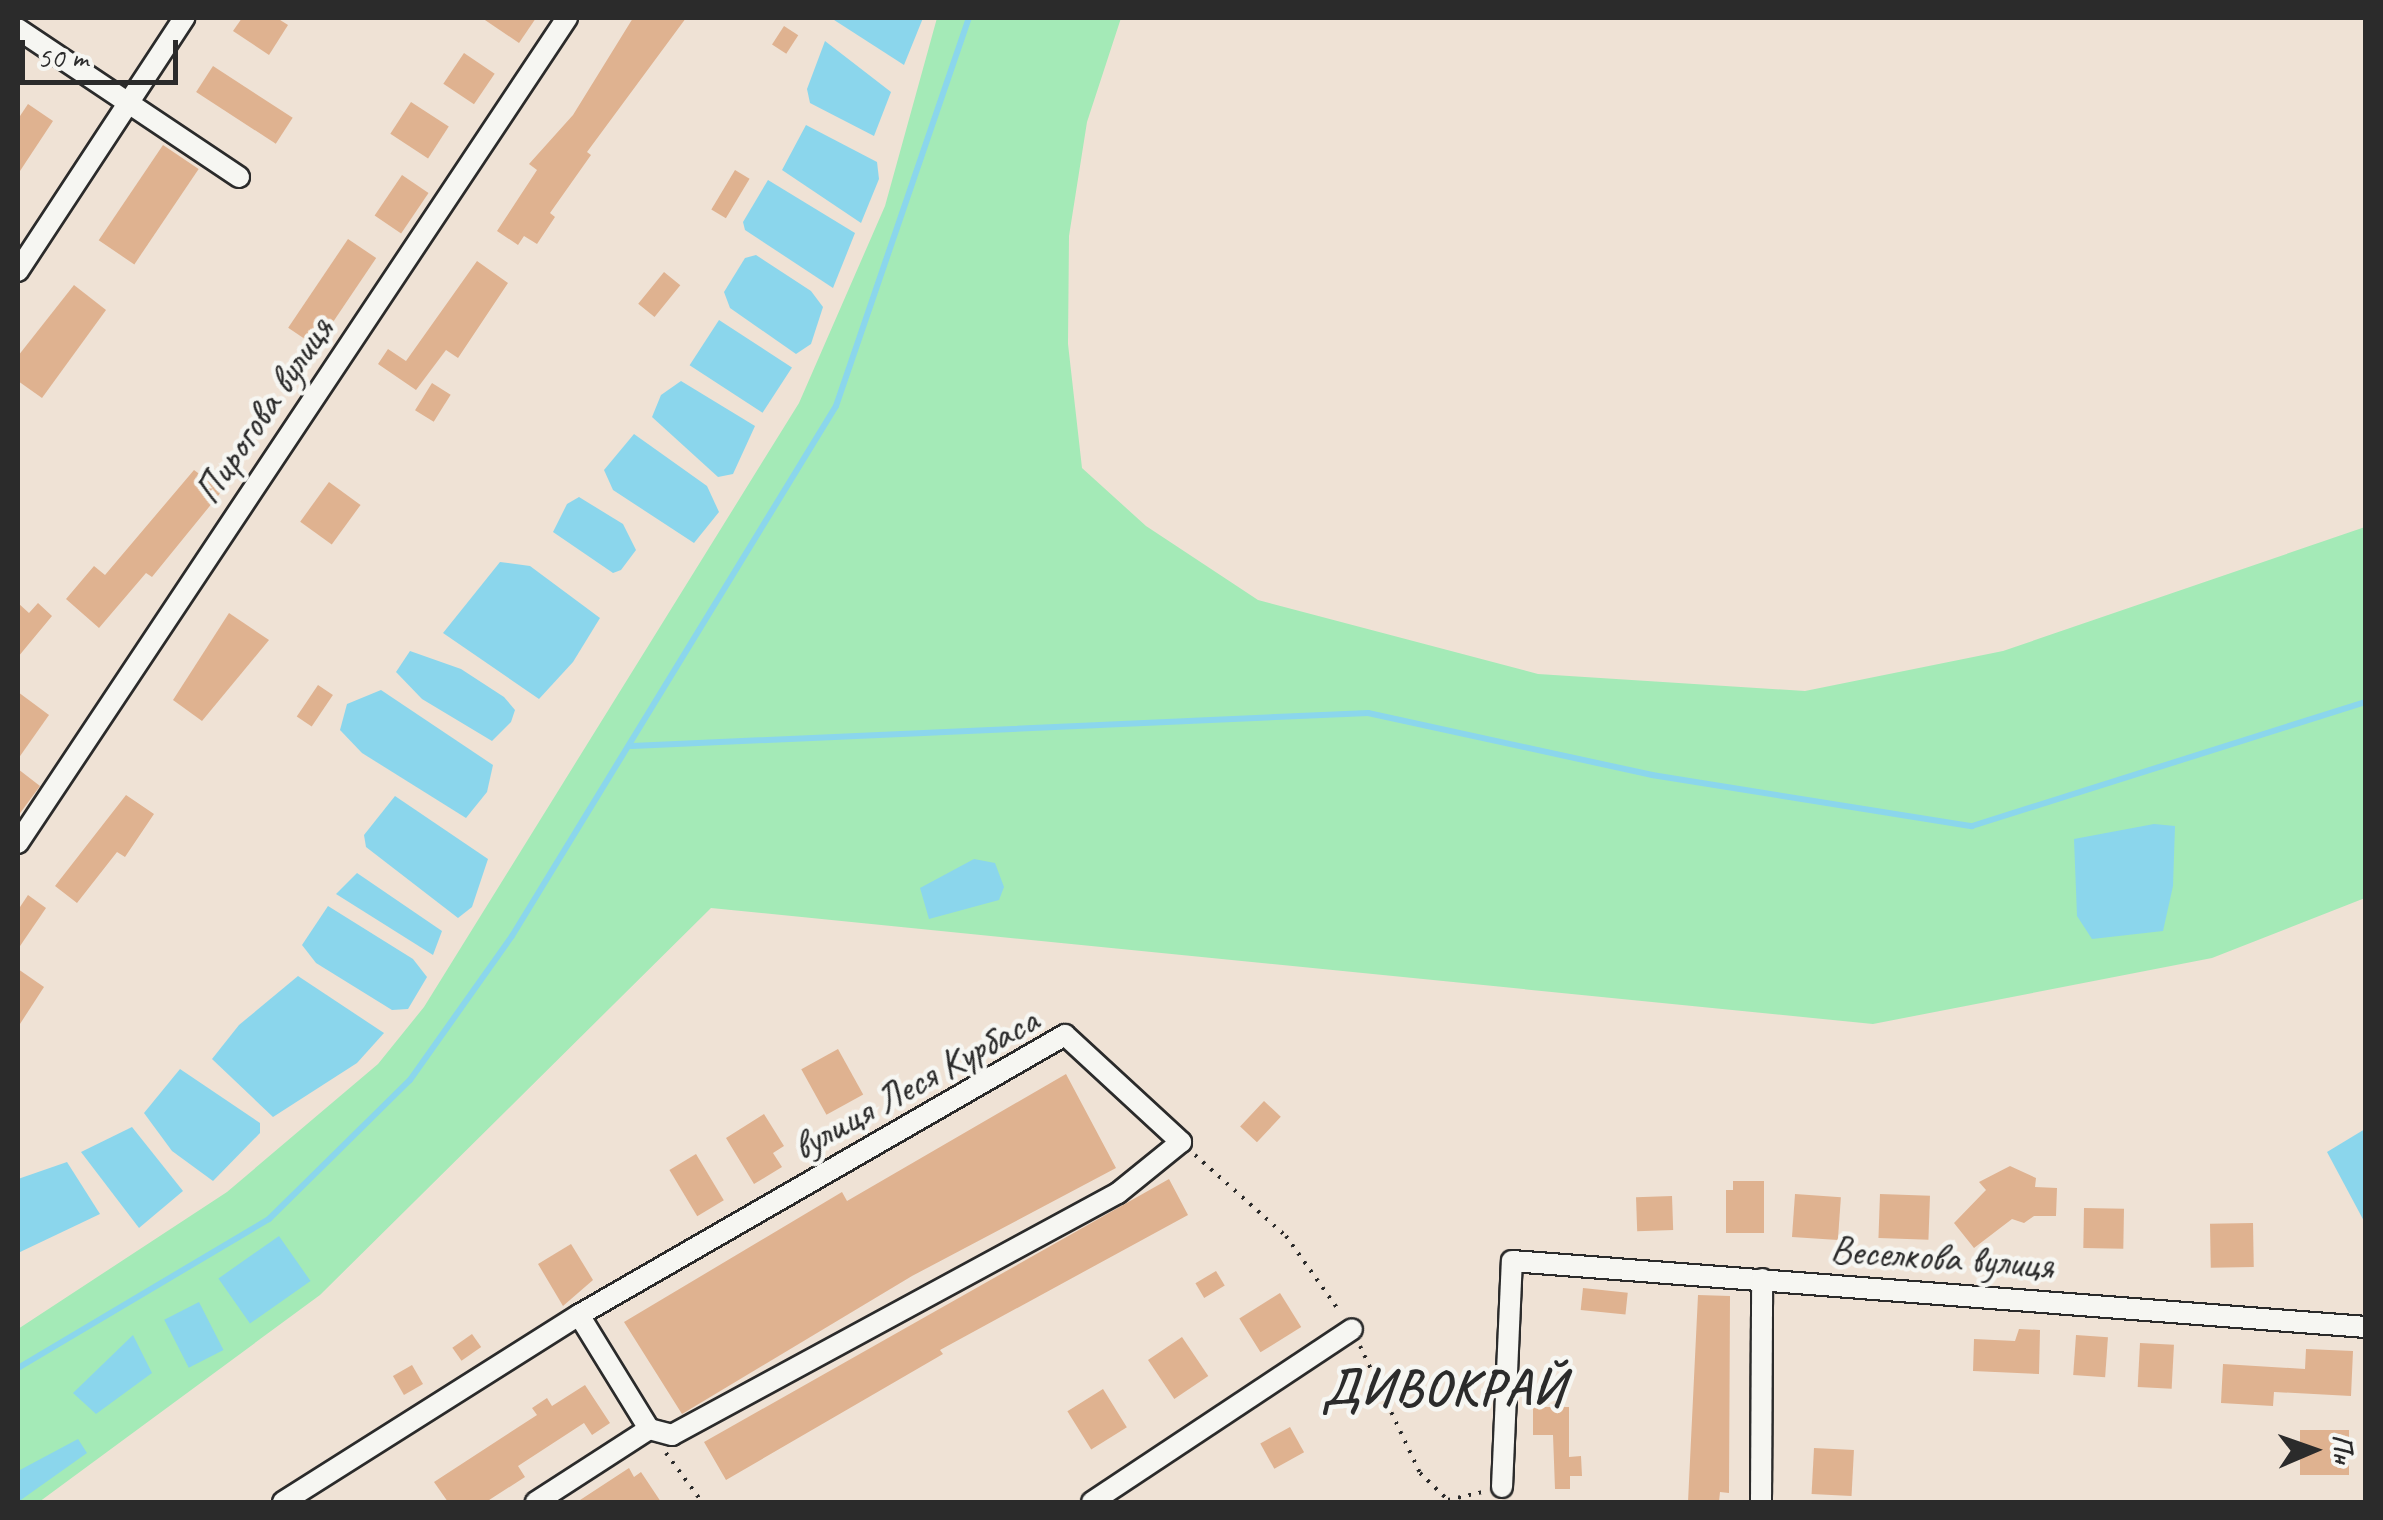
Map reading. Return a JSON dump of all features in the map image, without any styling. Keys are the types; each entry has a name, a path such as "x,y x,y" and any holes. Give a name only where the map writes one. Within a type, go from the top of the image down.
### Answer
{"street":[{"path":"18,271 184,18"},
{"name":"Пирогова вулиця","path":"18,843 567,18"},
{"path":"18,29 239,177"},
{"name":"вулиця Леся Курбаса","path":"283,1502 579,1315 1065,1035 1181,1142 1118,1193 672,1435 649,1429 536,1502"},
{"name":"Веселкова вулиця","path":"1502,1487 1512,1260 2366,1327"},
{"path":"1761,1502 1762,1279"},
{"path":"579,1315 649,1429"},
{"path":"1092,1502 1352,1329"}],"path":[{"path":"649,1429 702,1502"}],"green space":[{"path":"937,18 1121,18 1087,122 1069,236 1068,344 1082,468 1146,526 1258,600 1538,674 1805,691 2003,651 2365,527 2365,898 2212,958 1873,1024 711,908 320,1295 39,1502 18,1502 18,1329 227,1192 378,1064 424,1007 799,403 885,206"}],"water":[{"path":"831,18 923,18 904,65"},
{"path":"825,41 891,92 874,136 810,103 807,89"},
{"path":"806,125 877,162 879,179 861,223 782,170"},
{"path":"768,180 855,233 833,288 745,230 743,222"},
{"path":"756,255 811,291 823,307 811,344 796,354 730,308 724,292 745,258"},
{"path":"719,320 792,367 763,413 690,365"},
{"path":"681,381 755,426 733,474 718,477 652,417 661,395"},
{"path":"634,434 707,486 719,512 694,543 613,490 604,470"},
{"path":"579,497 623,524 636,550 621,570 613,573 553,532 567,504"},
{"path":"500,562 530,566 600,618 573,662 539,699 443,633"},
{"path":"410,651 461,669 504,697 515,710 511,722 492,741 422,699 396,672"},
{"path":"381,690 493,765 487,792 466,818 362,753 340,730 347,704"},
{"path":"395,796 488,859 472,907 458,918 366,847 364,835"},
{"path":"2154,824 2175,826 2173,886 2163,931 2092,939 2077,916 2074,839"},
{"path":"974,859 995,863 1004,887 999,900 929,919 920,888"},
{"path":"357,873 442,931 433,955 336,894"},
{"path":"328,906 413,959 427,977 408,1009 392,1010 316,963 302,945"},
{"path":"298,976 384,1033 357,1063 273,1117 212,1059 239,1025"},
{"path":"180,1069 260,1123 260,1133 213,1181 172,1151 144,1113"},
{"path":"132,1127 183,1191 139,1228 81,1152"},
{"path":"2365,1129 2365,1223 2327,1152"},
{"path":"67,1162 100,1214 18,1253 18,1179"},
{"path":"279,1236 311,1281 250,1323 218,1278"},
{"path":"199,1302 224,1350 189,1368 164,1320"},
{"path":"133,1335 152,1373 96,1414 73,1393"},
{"path":"78,1439 87,1453 18,1502 18,1471"}],"building":[{"path":"242,18 277,18 288,25 269,55 233,31"},
{"path":"482,18 536,18 519,43"},
{"path":"633,18 686,18 587,152 591,155 550,213 555,217 537,244 524,236 518,245 497,231 537,170 529,164 573,115"},
{"path":"784,26 798,35 786,54 772,44"},
{"path":"464,53 495,74 474,104 443,84"},
{"path":"213,66 293,118 276,144 196,92"},
{"path":"411,102 449,127 428,158 390,134"},
{"path":"28,104 53,121 18,174 18,119"},
{"path":"163,145 199,169 134,264 99,240"},
{"path":"735,170 750,179 726,218 711,209"},
{"path":"402,175 429,193 401,234 375,216"},
{"path":"348,239 376,258 316,347 288,328"},
{"path":"477,261 508,283 458,358 446,350 416,390 378,364 388,349 406,361"},
{"path":"664,272 680,285 655,317 638,304"},
{"path":"74,285 106,310 42,398 18,381 18,356"},
{"path":"432,383 451,395 434,422 415,410"},
{"path":"194,470 222,491 152,577 146,573 99,628 66,599 94,566 105,575"},
{"path":"329,482 361,505 332,545 300,522"},
{"path":"18,603 29,613 38,603 52,616 18,657"},
{"path":"229,613 269,640 202,721 173,700"},
{"path":"318,685 333,695 312,727 297,717"},
{"path":"18,692 49,715 18,759"},
{"path":"18,769 40,786 18,816"},
{"path":"126,795 154,814 125,857 117,852 77,903 55,886"},
{"path":"28,895 46,908 18,949 18,910"},
{"path":"18,969 44,987 18,1027"},
{"path":"838,1049 863,1094 826,1115 801,1069"},
{"path":"1066,1074 1116,1168 912,1276 682,1414 624,1322 842,1192 847,1201"},
{"path":"1264,1101 1281,1117 1257,1142 1240,1127"},
{"path":"764,1114 784,1146 773,1153 782,1167 754,1184 726,1138"},
{"path":"696,1154 724,1200 697,1216 669,1170"},
{"path":"2010,1166 2036,1178 2035,1187 2057,1188 2056,1216 2034,1216 2024,1223 2012,1219 1974,1248 1954,1223 1986,1190 1979,1182"},
{"path":"1169,1179 1188,1215 940,1350 943,1354 726,1480 704,1442"},
{"path":"1733,1181 1764,1181 1764,1233 1726,1233 1726,1190 1733,1190"},
{"path":"1795,1194 1841,1197 1838,1240 1792,1237"},
{"path":"1880,1194 1930,1196 1928,1240 1878,1238"},
{"path":"1672,1196 1673,1230 1637,1231 1636,1197"},
{"path":"2084,1208 2124,1209 2123,1249 2083,1248"},
{"path":"2253,1223 2254,1267 2211,1268 2210,1224"},
{"path":"571,1244 593,1280 563,1306 538,1264"},
{"path":"1216,1271 1225,1286 1204,1298 1195,1283"},
{"path":"1583,1288 1628,1293 1625,1315 1581,1310"},
{"path":"1280,1293 1301,1327 1260,1352 1239,1318"},
{"path":"1698,1295 1730,1296 1729,1493 1720,1492 1719,1502 1688,1502"},
{"path":"2019,1329 2040,1330 2039,1374 1973,1371 1974,1339 2015,1341"},
{"path":"472,1334 481,1347 462,1361 452,1348"},
{"path":"2076,1335 2108,1337 2105,1377 2073,1375"},
{"path":"1182,1337 1208,1376 1174,1399 1148,1360"},
{"path":"2140,1343 2174,1345 2172,1389 2138,1387"},
{"path":"2306,1349 2353,1351 2351,1396 2274,1392 2273,1406 2221,1403 2223,1364 2305,1369"},
{"path":"412,1365 423,1384 404,1395 393,1376"},
{"path":"585,1385 610,1423 592,1435 584,1423 518,1466 525,1477 486,1502 448,1502 434,1482 537,1415 532,1408 547,1398 552,1406"},
{"path":"1103,1389 1127,1427 1091,1449 1067,1411"},
{"path":"1533,1407 1569,1407 1569,1457 1581,1456 1582,1476 1570,1476 1570,1489 1555,1489 1553,1435 1533,1435"},
{"path":"1290,1427 1304,1452 1274,1469 1260,1443"},
{"path":"2300,1430 2349,1430 2349,1475 2300,1475"},
{"path":"1814,1448 1854,1450 1852,1496 1812,1494"},
{"path":"629,1468 634,1477 641,1472 661,1502 577,1502"}],"waterway":[{"path":"18,1368 269,1219 410,1080 512,936 836,406 969,18"},
{"path":"632,746 1368,713 1652,775 1972,826 2366,702"}],"district":[{"name":"ДИВОКРАЙ","path":"1444,1388"}]}
